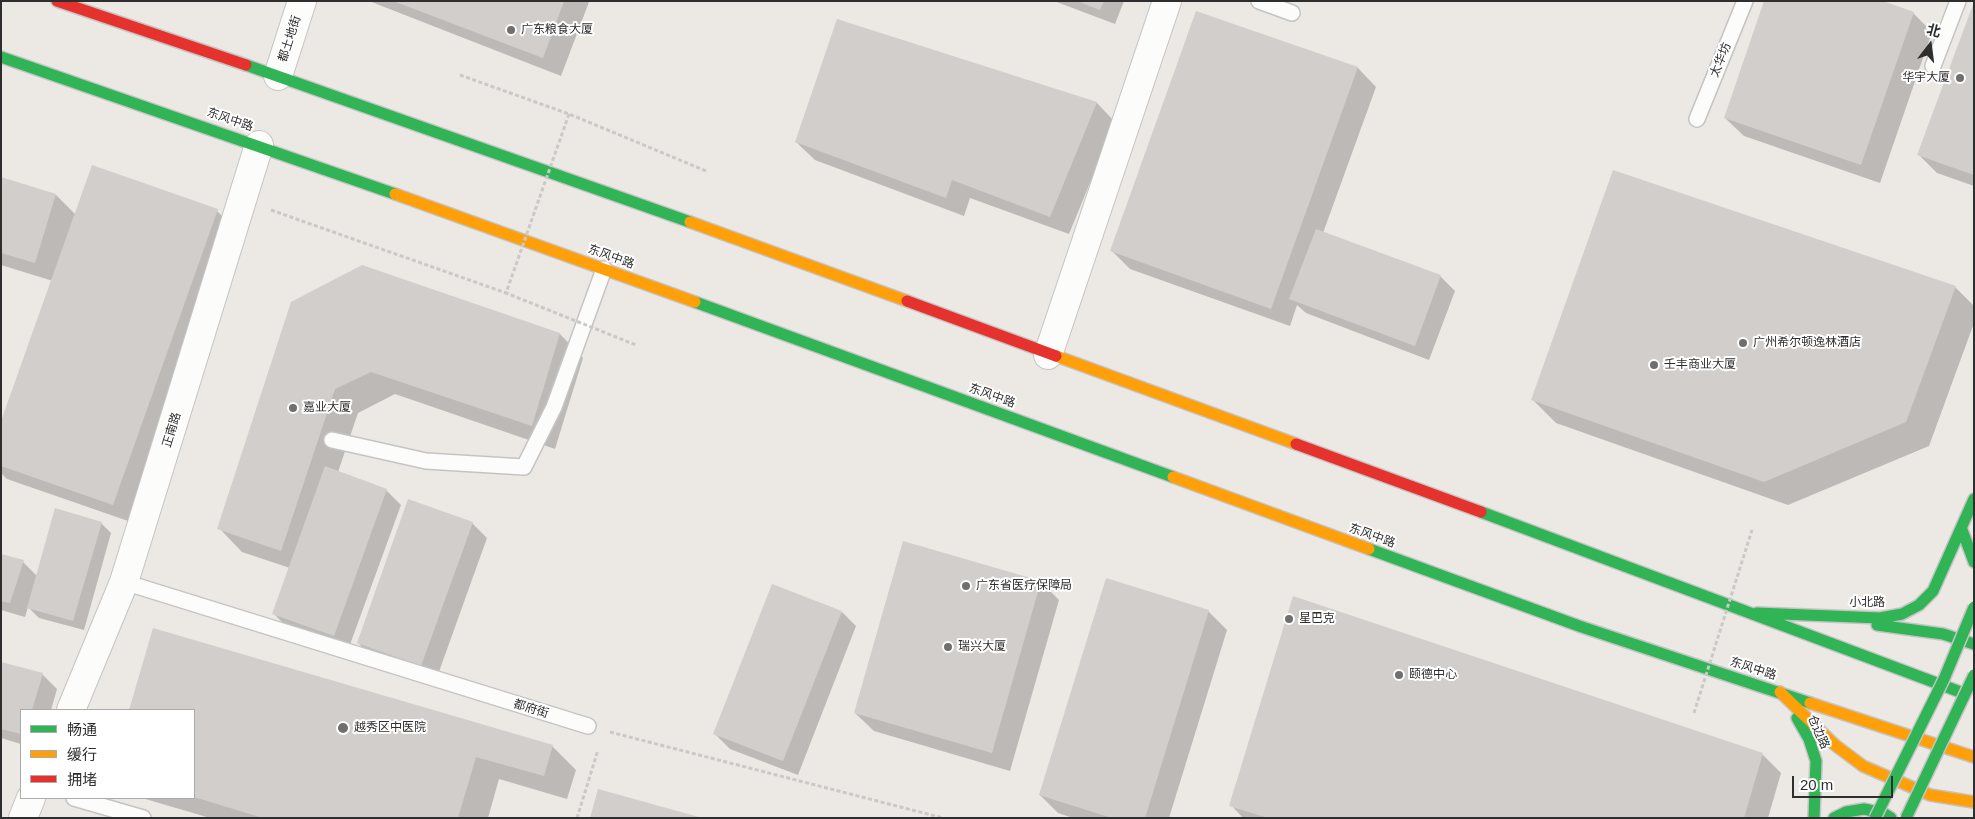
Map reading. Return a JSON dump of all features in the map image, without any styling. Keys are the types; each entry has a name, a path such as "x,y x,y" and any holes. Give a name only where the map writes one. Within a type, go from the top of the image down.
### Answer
{"main road":[{"path":"58,1 278,76 633,202 1606,558 1974,697"},
{"name":"东风中路","path":"1,57 259,145 604,269 1579,626 1974,757"},
{"name":"小北路","path":"1751,613 1880,618 1902,614 1919,605 1933,591 1962,530 1974,499"},
{"path":"1962,530 1974,562"},
{"path":"1875,818 1944,679 1974,607"},
{"path":"1751,613 1919,629 1974,644"},
{"path":"1906,818 1974,675"},
{"path":"1780,692 1835,745 1863,766 1930,795 1974,802"},
{"name":"仓边路","path":"1780,692 1809,740 1816,761 1814,818"},
{"path":"1834,818 1846,812 1864,809 1883,813 1891,818"}],"street":[{"name":"都土地街","path":"278,76 302,1"},
{"path":"1048,355 1167,1"},
{"name":"正南路","path":"71,709 124,582 259,145"},
{"path":"23,818 32,799"}],"lane":[{"path":"1259,1 1292,13"},
{"name":"太华坊","path":"1697,119 1744,1"},
{"path":"1933,66 1958,1"},
{"path":"332,440 426,461 524,467 554,407 604,269"},
{"name":"都府街","path":"124,582 588,726"},
{"path":"77,799 143,818"}],"path":[{"path":"460,75 568,114 706,171"},
{"path":"506,293 568,114"},
{"path":"243,199 402,258 506,293 636,345"},
{"path":"1694,713 1752,530"},
{"path":"588,726 943,818"},
{"path":"577,818 604,730"}],"building":[{"name":"广东粮食大厦","path":"393,1 564,1 543,58"},
{"path":"1077,1 1104,1 1100,10"},
{"path":"1764,1 1883,1 1914,12 1861,165 1724,118"},
{"name":"华宇大厦","path":"1974,2 1974,175 1917,155"},
{"path":"1196,11 1358,67 1271,309 1110,251"},
{"path":"837,19 1097,102 1050,217 952,180 946,198 795,142"},
{"path":"92,165 218,209 113,505 1,466 1,421"},
{"name":"广州希尔顿逸林酒店","path":"1613,170 1956,286 1906,422 1764,482 1531,400"},
{"path":"1,177 56,194 35,263 1,253"},
{"path":"1316,229 1441,275 1415,346 1289,299"},
{"name":"嘉业大厦","path":"362,265 560,333 532,426 371,372 335,389 281,551 217,529 291,302"},
{"path":"325,466 387,489 334,636 272,614"},
{"path":"408,499 473,522 421,666 357,643"},
{"path":"55,508 102,522 73,621 27,608"},
{"name":"瑞兴大厦","path":"903,541 1041,581 992,753 854,713"},
{"path":"1,554 24,560 10,603 1,601"},
{"path":"1106,578 1209,610 1145,818 1112,818 1039,795"},
{"path":"772,584 842,611 783,761 713,734"},
{"name":"颐德中心","path":"1293,596 1763,753 1744,818 1268,818 1229,806"},
{"name":"越秀区中医院","path":"153,628 553,745 544,776 476,757 458,818 263,818 195,797 195,709 129,709"},
{"path":"1,662 43,673 32,709 20,709 20,734 1,729"},
{"path":"598,789 699,817 699,818 590,818"}],"traffic: fast":[{"path":"1,57 395,194"},
{"path":"246,65 690,222"},
{"path":"695,302 1173,477"},
{"path":"1757,613 1880,618 1902,614 1919,605 1933,591 1974,499"},
{"path":"1481,512 1963,693"},
{"path":"1962,530 1974,562"},
{"path":"1369,549 1579,626 1810,703"},
{"path":"1875,818 1944,679 1974,607"},
{"path":"1877,625 1943,634 1974,644"},
{"path":"1906,818 1974,675"},
{"path":"1797,718 1809,739 1816,761 1814,818"},
{"path":"1834,818 1846,812 1864,809 1883,813 1891,818"}],"traffic: slow":[{"path":"395,194 695,302"},
{"path":"690,222 907,301"},
{"path":"1056,356 1296,444"},
{"path":"1173,477 1369,549"},
{"path":"1780,692 1835,745 1863,766 1930,795 1974,802"},
{"path":"1810,703 1974,757"}],"traffic: jam":[{"path":"57,1 246,65"},
{"path":"907,301 1056,356"},
{"path":"1296,444 1481,512"}],"place":[{"name":"广东粮食大厦","path":"511,30"},
{"name":"华宇大厦","path":"1960,78"},
{"name":"广州希尔顿逸林酒店","path":"1743,343"},
{"name":"壬丰商业大厦","path":"1654,365"},
{"name":"嘉业大厦","path":"293,408"},
{"name":"广东省医疗保障局","path":"966,586"},
{"name":"星巴克","path":"1289,619"},
{"name":"瑞兴大厦","path":"948,647"},
{"name":"颐德中心","path":"1399,675"},
{"name":"越秀区中医院","path":"343,728"}]}
